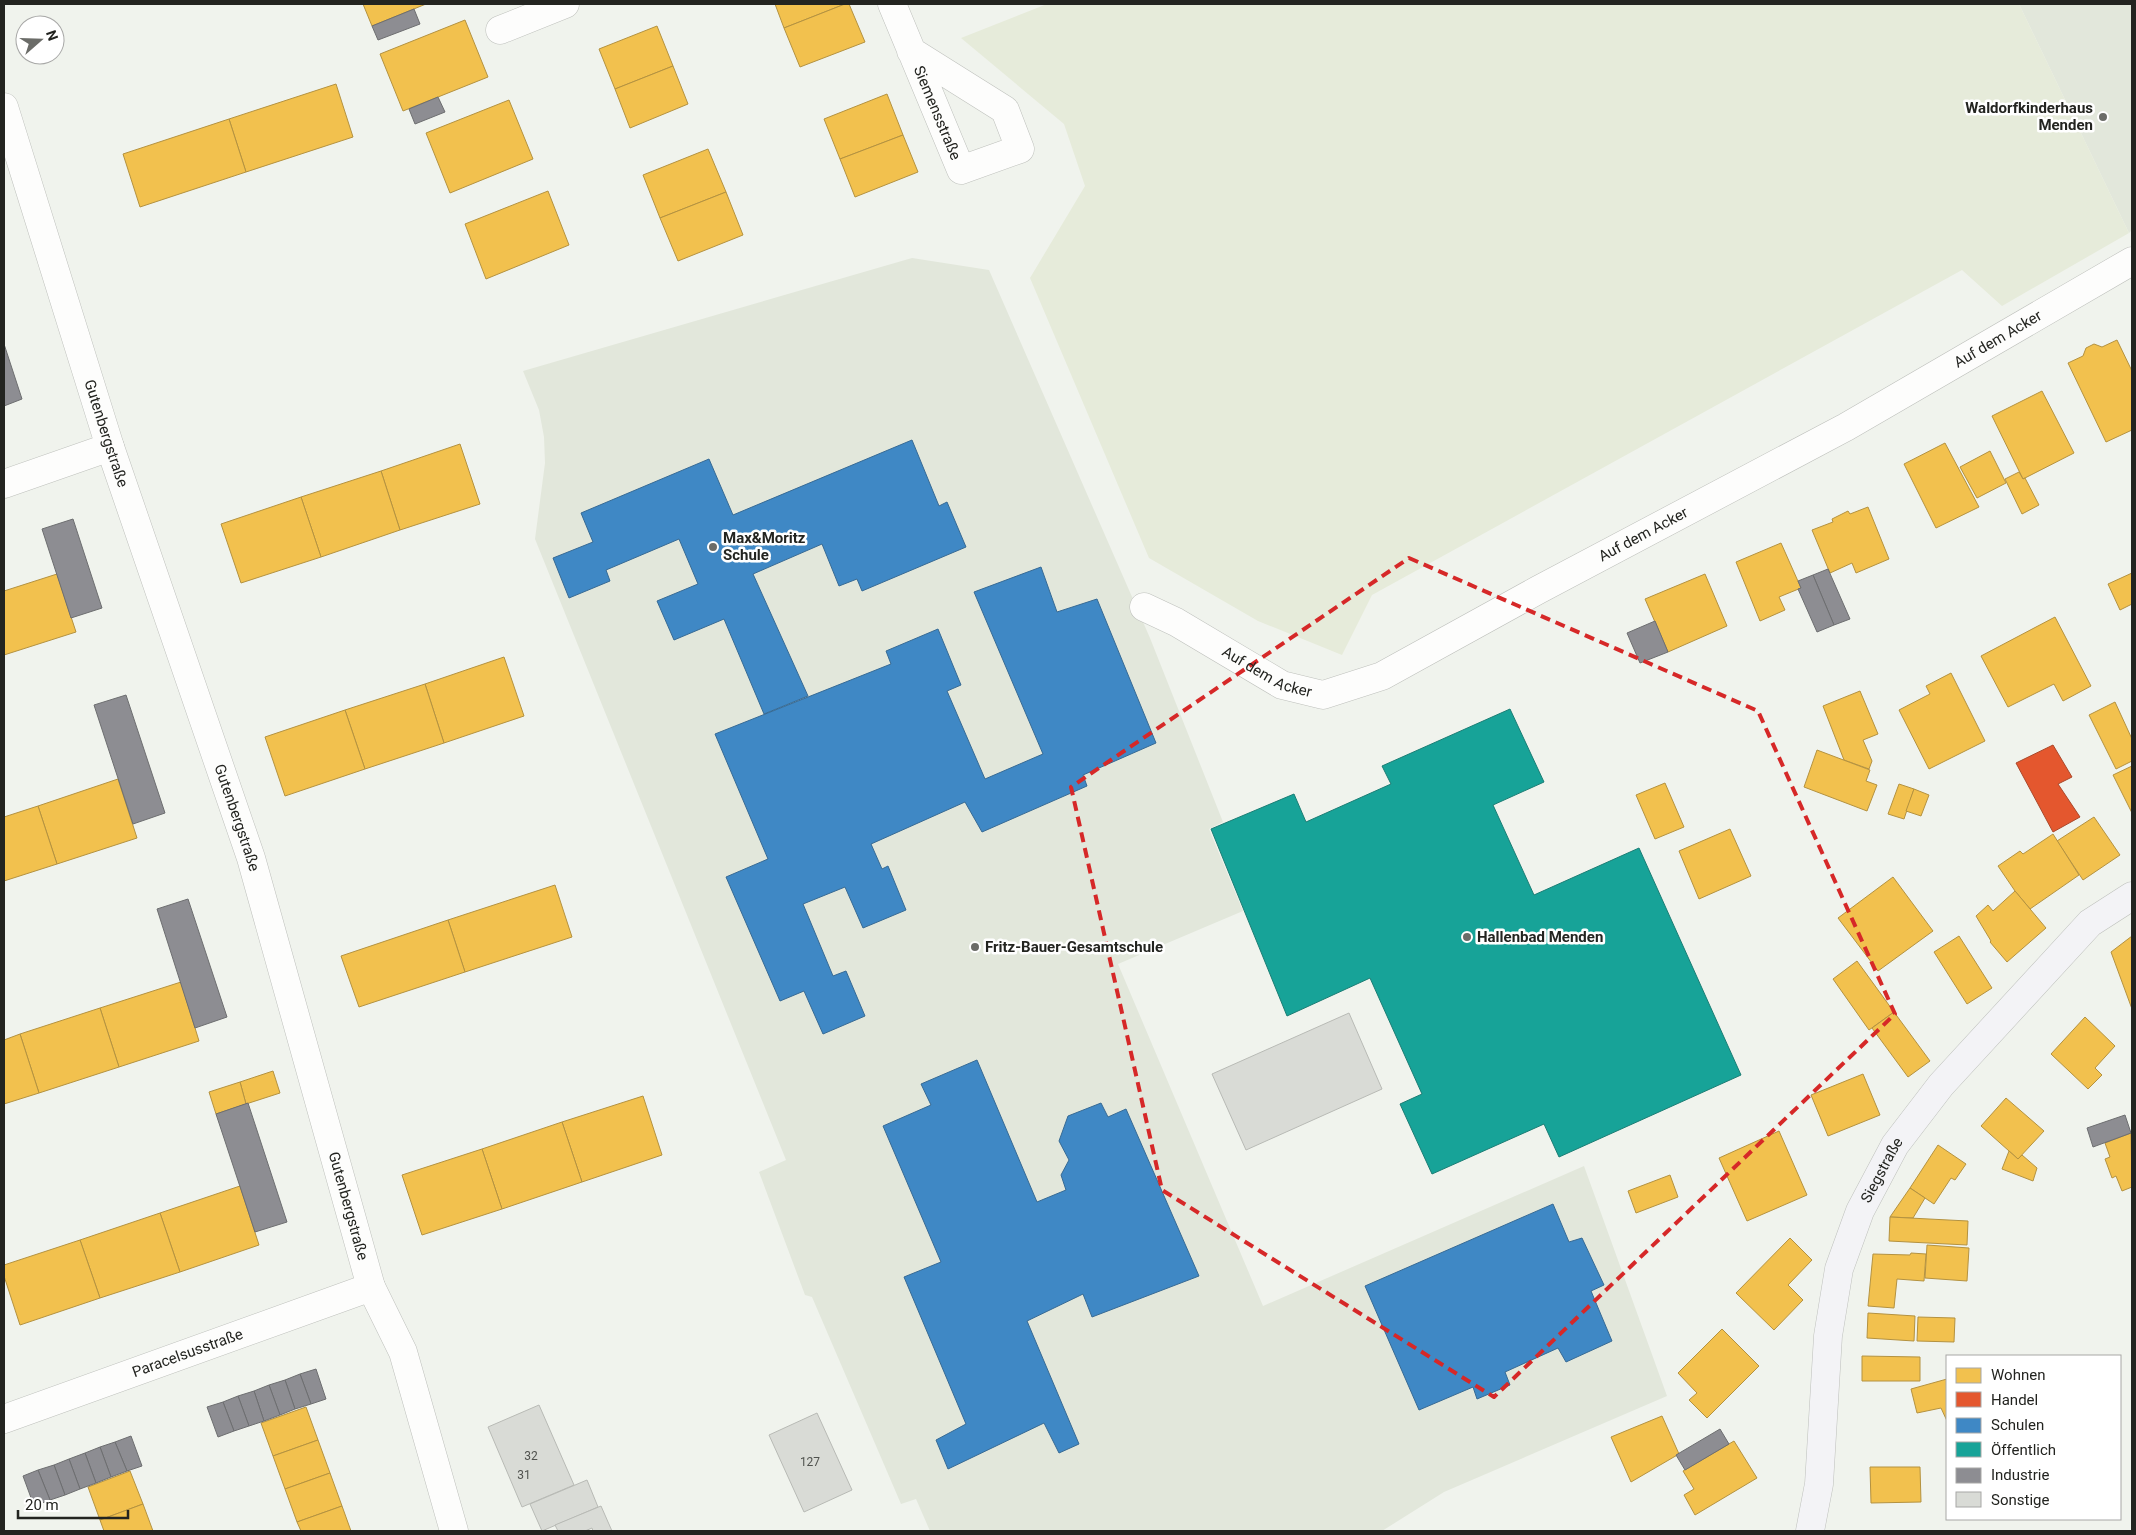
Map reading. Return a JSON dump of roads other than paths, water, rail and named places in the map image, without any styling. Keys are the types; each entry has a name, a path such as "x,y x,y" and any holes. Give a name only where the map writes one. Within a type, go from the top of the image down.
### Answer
{"main road":[{"name":"Siegstraße","path":"1810,1531 1820,1484 1828,1336 1839,1269 1860,1211 1894,1145 1941,1085 2090,923 2132,896"}],"street":[{"path":"500,30 565,4"},
{"name":"Siemensstraße","path":"892,4 911,50"},
{"name":"Gutenbergstraße","path":"4,107 110,447 251,858 371,1287 402,1352 454,1531"},
{"name":"Auf dem Acker","path":"1144,607 1176,622 1282,685 1323,695 1382,676 1538,590 1846,427 2132,261"},
{"path":"4,484 110,447"},
{"name":"Paracelsusstraße","path":"4,1419 371,1287"}],"place":[{"name":"Waldorfkinderhaus Menden","path":"2103,117"},
{"name":"Max&Moritz Schule","path":"713,547"},
{"name":"Hallenbad Menden","path":"1467,937"},
{"name":"Fritz-Bauer-Gesamtschule","path":"975,947"}]}
